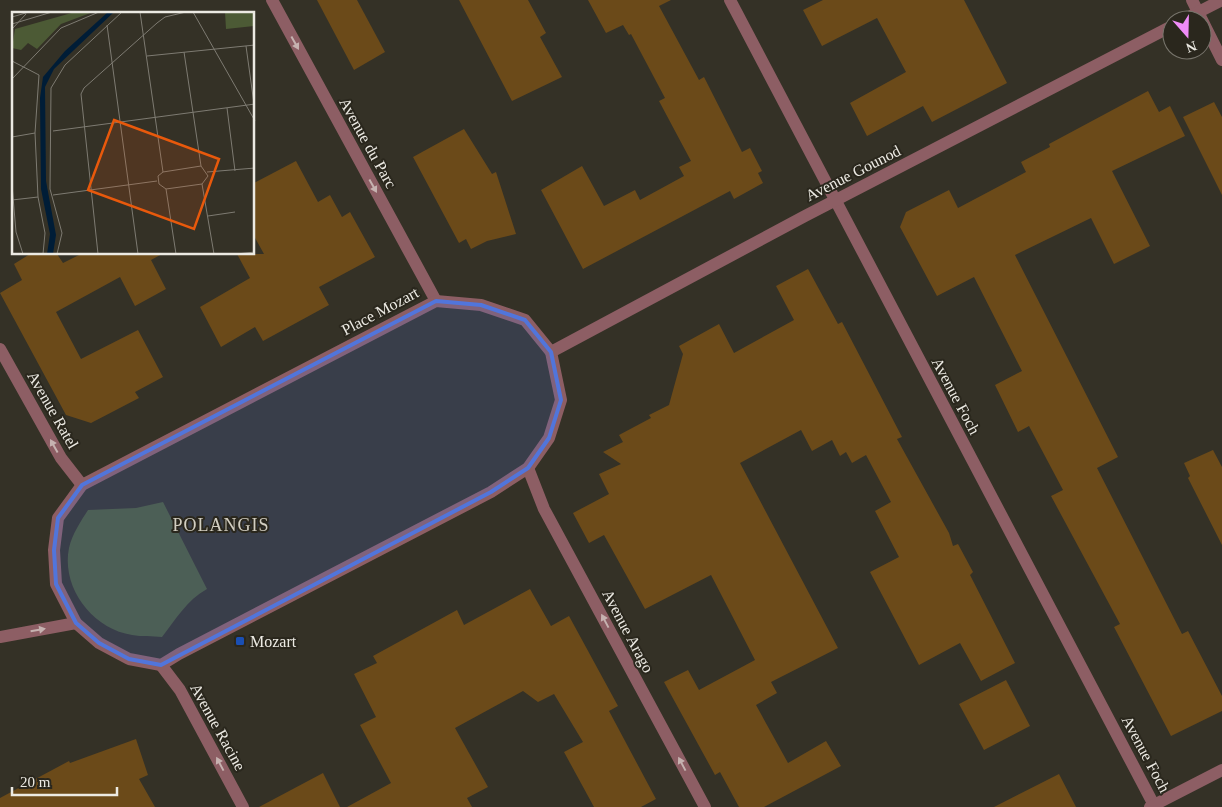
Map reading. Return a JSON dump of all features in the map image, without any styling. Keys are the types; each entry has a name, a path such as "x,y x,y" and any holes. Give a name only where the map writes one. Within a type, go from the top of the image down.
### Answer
{"street":[{"name":"Avenue du Parc","path":"272,0 436,301"},
{"name":"Avenue Foch","path":"730,0 1153,806"},
{"path":"1202,10 1222,0"},
{"name":"Avenue Gounod","path":"551,352 836,200 1162,31"},
{"path":"1212,40 1222,60"},
{"name":"Place Mozart","path":"436,301 481,305 525,320 551,352 561,400 549,438 528,468 491,492 161,665 129,659 99,643 76,623 56,584 54,550 58,518 82,486 436,301"},
{"name":"Avenue Ratel","path":"0,349 61,458 82,486"},
{"name":"Avenue Arago","path":"528,468 544,509 705,807"},
{"path":"0,637 76,623"},
{"name":"Avenue Racine","path":"161,665 180,690 243,807"},
{"path":"1153,806 1222,770"}],"highlighted area":[{"path":"436,301 481,305 525,320 551,352 561,400 549,438 528,468 491,492 161,665 129,659 99,643 76,623 56,584 54,550 58,518 82,485"}],"green space":[{"path":"163,502 207,589 188,604 162,637 136,636 117,631 92,615 82,604 75,591 68,563 70,543 88,510 136,508"}],"building":[{"path":"317,0 357,0 385,52 354,70"},
{"path":"459,0 528,0 546,33 540,37 562,77 512,101"},
{"path":"588,0 671,0 659,6 699,80 704,77 742,152 750,148 762,171 758,173 763,183 734,199 730,191 583,269 541,190 582,166 604,206 635,190 640,200 684,176 679,167 691,161 659,101 665,98 631,34 629,35 623,25 606,33"},
{"path":"823,0 964,0 1007,83 932,122 923,106 867,136 850,103 906,72 877,18 822,46 803,10"},
{"path":"1148,91 1159,112 1170,106 1185,136 1112,171 1150,246 1114,264 1091,218 1015,255 1118,457 1097,468 1182,634 1188,631 1222,696 1222,711 1171,736 1114,627 1120,624 1051,496 1063,490 1029,426 1018,432 995,385 1022,371 974,277 937,296 900,227 906,212 949,190 958,208 1026,172 1021,162 1050,147 1049,144"},
{"path":"1214,102 1222,117 1222,195 1183,117"},
{"path":"464,129 492,174 496,172 516,234 487,241 471,249 466,239 459,243 413,157"},
{"path":"296,161 318,202 330,195 342,217 350,212 375,257 319,287 329,305 263,341 255,327 221,347 200,307 250,278 238,255 264,254 255,238 255,182"},
{"path":"28,255 58,255 63,263 79,255 160,255 151,260 166,289 135,306 120,277 56,312 81,359 138,330 163,377 135,392 139,398 91,423 66,415 0,293 22,280 14,264"},
{"path":"808,269 838,324 842,322 902,437 897,439 949,533 953,546 958,544 973,572 970,575 1015,663 981,681 960,643 919,665 870,572 899,557 875,511 891,502 866,455 852,463 846,452 840,456 832,440 812,451 801,430 740,463 838,648 771,682 777,693 756,705 788,763 826,741 841,766 764,807 739,807 720,772 715,775 664,682 688,670 699,690 755,660 711,575 645,609 604,535 589,543 573,513 609,494 599,474 621,464 603,452 623,442 619,435 651,418 649,415 669,405 683,354 679,346 719,324 734,353 794,320 776,286"},
{"path":"1213,450 1222,467 1222,545 1188,478 1190,476 1184,463"},
{"path":"530,589 551,626 569,616 618,706 609,711 656,799 641,807 594,807 564,752 583,742 554,694 538,702 523,691 455,728 488,787 467,798 472,807 347,807 391,783 360,725 376,717 354,674 377,663 373,656 457,610 464,625"},
{"path":"1006,680 1030,726 984,750 959,704"},
{"path":"136,739 148,775 139,779 155,807 0,807 0,798 69,761 70,763"},
{"path":"323,773 340,807 259,807"},
{"path":"1059,774 1076,807 994,807"}],"place":[{"name":"Mozart","path":"240,641"}],"district":[{"name":"POLANGIS","path":"221,525"}]}
